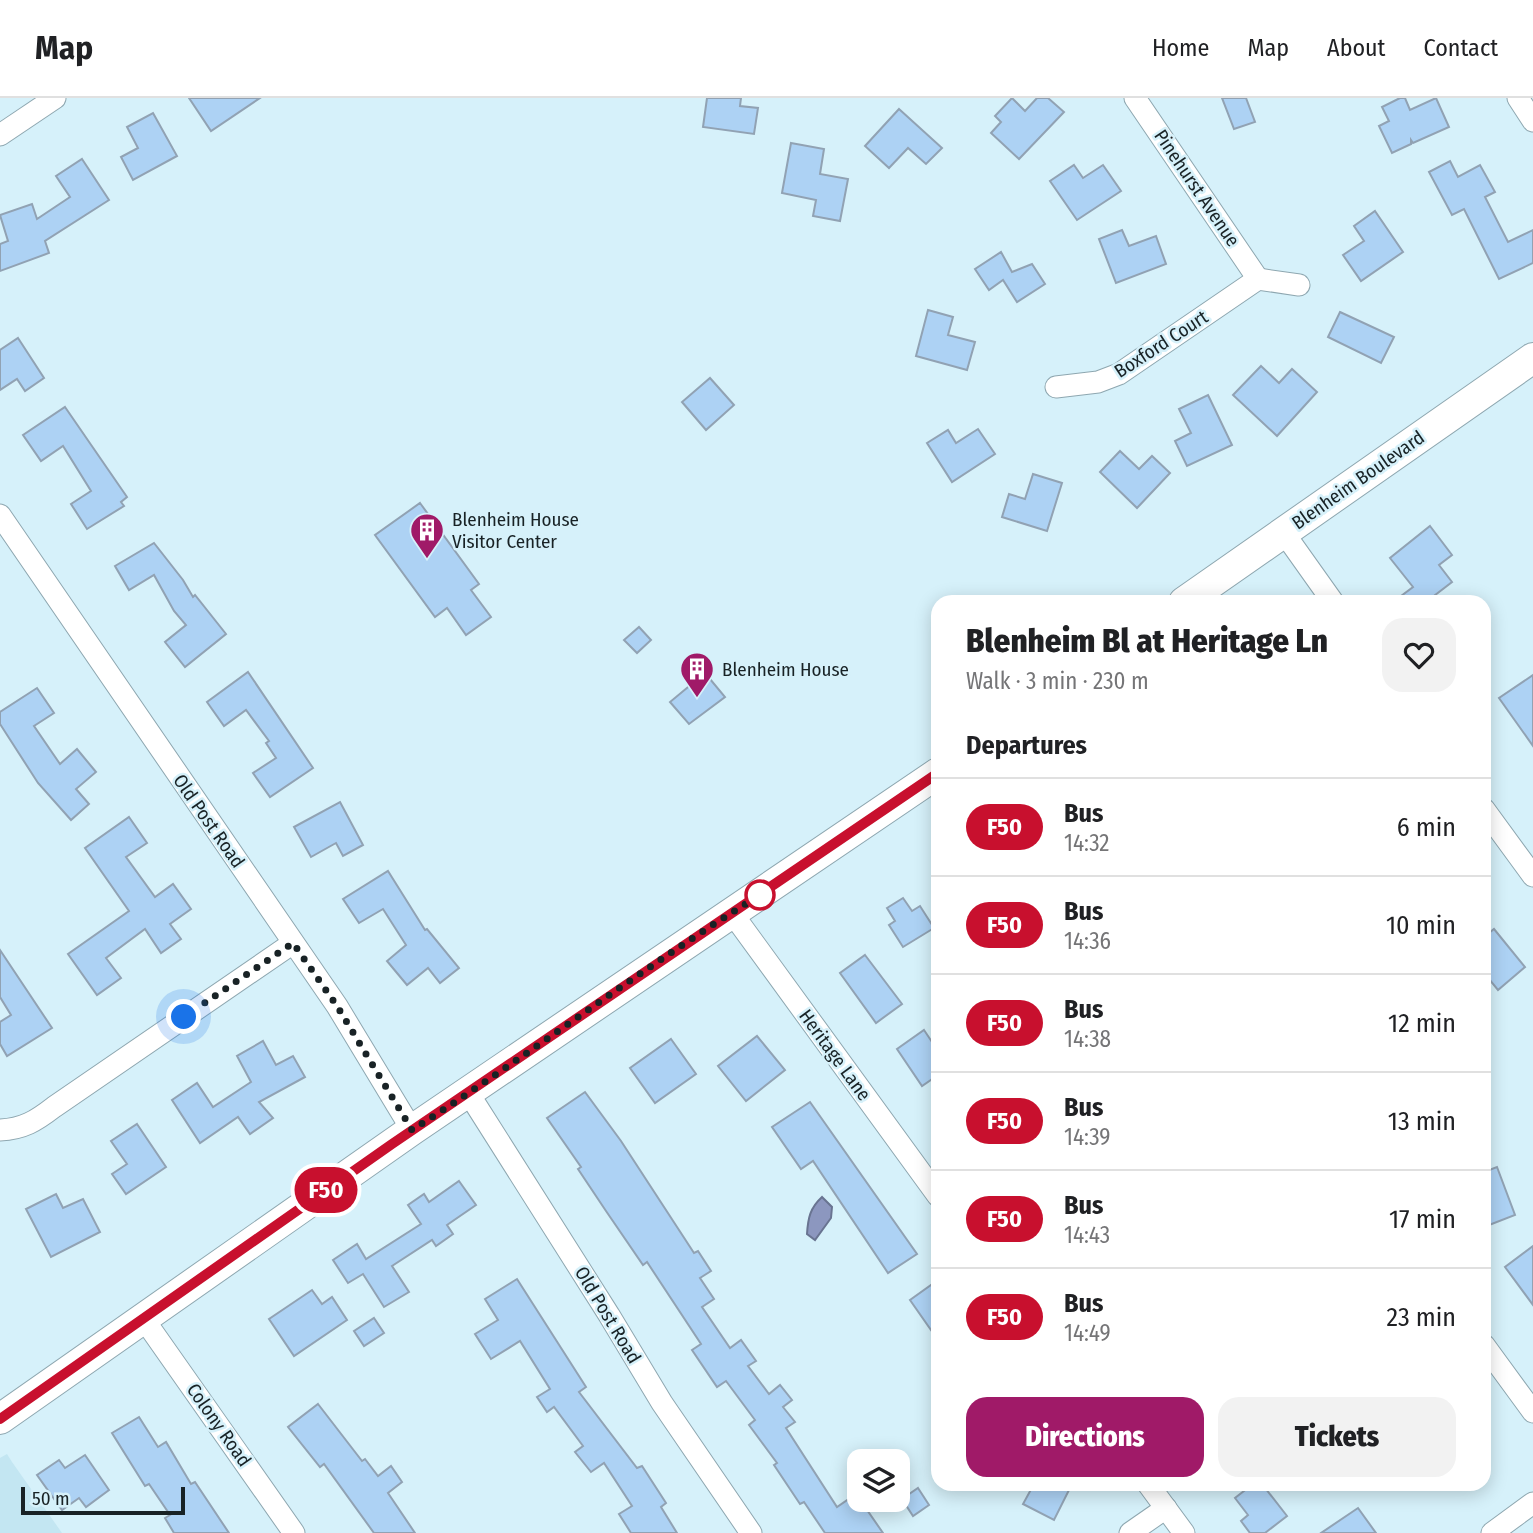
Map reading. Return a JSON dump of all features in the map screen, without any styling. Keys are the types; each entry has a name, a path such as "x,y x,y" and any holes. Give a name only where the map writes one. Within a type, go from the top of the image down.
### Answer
{"main road":[{"name":"Blenheim Boulevard","path":"1194,595 1533,358"},
{"path":"0,1419 412,1130 469,1094 660,960 931,778"}],"street":[{"path":"0,135 55,98"},
{"name":"Pinehurst Avenue","path":"1135,98 1258,279"},
{"path":"1518,98 1533,121"},
{"path":"1258,279 1299,285"},
{"name":"Boxford Court","path":"1056,387 1098,382 1119,374 1258,279"},
{"name":"Old Post Road","path":"0,515 337,1006 412,1130"},
{"path":"1284,533 1328,595"},
{"path":"1491,819 1533,876"},
{"name":"Heritage Lane","path":"732,913 931,1186"},
{"path":"0,1130 16,1129 36,1121 293,943"},
{"name":"Old Post Road","path":"469,1094 610,1315 662,1403 751,1533"},
{"name":"Colony Road","path":"143,1318 294,1533"},
{"path":"1491,1355 1533,1412"},
{"path":"1153,1491 1184,1533"},
{"path":"1492,1533 1533,1503"},
{"path":"1130,1533 1166,1508"}],"shaded area":[{"path":"7,1454 62,1533 0,1533 0,1458"}],"water":[{"path":"822,1197 832,1207 831,1218 815,1240 807,1234 808,1223 812,1209"}],"building":[{"path":"189,98 260,98 211,131"},
{"path":"707,98 741,98 740,106 758,108 754,134 703,127"},
{"path":"1012,98 1025,111 1037,98 1048,98 1064,112 1019,159 991,133 1001,122 995,116"},
{"path":"1222,98 1246,98 1255,122 1234,129"},
{"path":"1405,98 1410,110 1436,98 1449,127 1413,143 1411,140 1411,144 1392,153 1379,126 1389,121 1382,107"},
{"path":"899,109 942,148 926,164 908,148 889,168 865,146"},
{"path":"153,113 177,156 133,180 121,157 138,148 127,127"},
{"path":"791,143 824,149 820,174 848,179 840,221 813,216 816,200 782,193"},
{"path":"82,159 109,200 45,241 49,253 0,271 0,244 8,241 0,215 32,204 37,219 70,197 56,176"},
{"path":"1450,161 1458,177 1480,165 1495,192 1485,197 1508,242 1533,230 1533,263 1499,279 1464,209 1452,215 1429,172"},
{"path":"1074,165 1083,178 1103,165 1121,191 1077,220 1050,181"},
{"path":"1375,211 1403,252 1361,281 1343,255 1364,241 1354,226"},
{"path":"1122,230 1129,246 1156,236 1166,264 1116,283 1099,239"},
{"path":"1001,252 1012,272 1032,264 1045,284 1017,302 1003,280 989,290 975,269"},
{"path":"928,310 953,317 948,335 975,342 967,370 916,356"},
{"path":"1340,312 1394,337 1381,363 1328,337"},
{"path":"18,338 44,378 25,391 17,379 0,390 0,350"},
{"path":"1261,366 1279,383 1292,369 1317,392 1277,436 1233,395"},
{"path":"710,378 734,405 706,430 682,402"},
{"path":"1208,395 1232,445 1187,466 1175,441 1191,433 1179,409"},
{"path":"65,407 127,497 121,502 124,506 87,529 71,504 91,491 63,446 41,461 23,435"},
{"path":"978,429 995,454 952,482 927,443 948,430 956,443"},
{"path":"1120,451 1139,469 1152,456 1170,473 1137,508 1100,472"},
{"path":"1033,474 1062,483 1047,531 1002,517 1009,494 1025,499"},
{"name":"Blenheim House Visitor Center","path":"420,503 479,584 471,590 491,617 466,635 447,608 435,617 375,535"},
{"path":"1430,526 1452,555 1439,565 1452,582 1435,595 1402,595 1413,587 1390,558"},
{"path":"154,543 193,597 195,595 226,634 185,667 165,642 186,625 174,611 154,575 129,590 115,566"},
{"path":"639,627 651,640 637,653 624,640"},
{"path":"248,672 313,768 270,797 253,773 276,758 266,743 269,741 246,710 224,726 207,702"},
{"name":"Blenheim House","path":"705,673 725,697 689,724 670,702"},
{"path":"1533,675 1533,746 1499,698"},
{"path":"37,688 54,713 34,726 60,764 77,749 96,772 76,789 89,804 71,820 38,783 0,724 0,712"},
{"path":"340,802 363,845 343,856 336,843 311,857 294,827"},
{"path":"129,817 147,843 126,857 155,897 173,884 191,909 170,924 181,939 161,953 145,929 106,958 121,978 97,995 68,954 129,911 85,848"},
{"path":"388,871 425,930 427,929 459,968 440,983 428,968 407,985 387,961 406,945 383,909 359,923 343,899"},
{"path":"903,898 912,911 920,906 931,923 931,930 903,947 889,925 895,921 887,908"},
{"path":"1494,929 1525,967 1498,990 1491,982 1491,931"},
{"path":"0,950 52,1028 7,1056 0,1044 0,1022 11,1015 0,997"},
{"path":"865,955 902,1004 876,1023 840,973"},
{"path":"924,1030 931,1040 931,1080 922,1086 897,1049"},
{"path":"757,1036 785,1070 746,1101 718,1066"},
{"path":"671,1039 696,1074 655,1103 630,1068"},
{"path":"263,1041 276,1065 293,1056 305,1077 259,1102 273,1118 250,1134 238,1117 200,1143 172,1100 197,1083 213,1107 251,1082 237,1056"},
{"path":"585,1092 621,1141 694,1253 698,1251 711,1271 700,1278 714,1299 702,1307 730,1348 741,1340 756,1361 748,1366 769,1394 780,1385 792,1400 783,1407 795,1422 786,1428 837,1507 847,1500 847,1512 868,1512 883,1533 825,1533 804,1502 800,1504 774,1465 777,1463 749,1425 755,1420 726,1381 717,1387 692,1350 701,1344 647,1262 643,1265 606,1211 578,1169 581,1167 547,1118"},
{"path":"810,1102 917,1254 888,1273 813,1161 801,1169 772,1127"},
{"path":"137,1124 166,1167 126,1194 112,1174 127,1164 111,1141"},
{"path":"1497,1167 1515,1215 1491,1224 1491,1169"},
{"path":"459,1181 476,1205 447,1225 453,1234 436,1246 432,1240 392,1266 409,1292 384,1307 363,1274 348,1283 333,1260 357,1244 366,1259 421,1224 408,1205 424,1194 429,1202"},
{"path":"56,1194 63,1208 83,1199 100,1232 51,1257 26,1209"},
{"path":"1533,1246 1533,1305 1505,1267"},
{"path":"517,1279 586,1387 579,1392 637,1468 642,1466 666,1503 661,1507 677,1533 631,1533 619,1514 632,1506 604,1463 591,1472 575,1452 583,1446 554,1407 547,1412 537,1397 550,1389 520,1341 491,1359 475,1334 498,1320 485,1299"},
{"path":"931,1285 931,1330 910,1300"},
{"path":"312,1290 322,1304 332,1297 347,1320 294,1356 269,1319"},
{"path":"374,1318 384,1333 364,1346 354,1331"},
{"path":"318,1404 362,1461 365,1459 378,1476 391,1466 402,1482 388,1493 415,1533 374,1533 324,1464 320,1467 288,1427"},
{"path":"139,1417 158,1447 166,1442 191,1484 195,1482 229,1533 174,1533 165,1518 170,1515 149,1484 145,1486 112,1433"},
{"path":"85,1455 109,1490 86,1507 79,1498 62,1510 37,1475 59,1460 65,1468"},
{"path":"918,1488 929,1505 913,1516 910,1511 910,1494"},
{"path":"1030,1491 1068,1491 1054,1520 1023,1504"},
{"path":"1244,1491 1267,1491 1287,1516 1265,1533 1250,1533 1241,1521 1248,1515 1235,1498"},
{"path":"1358,1508 1376,1533 1321,1533"}],"bus line":[{"name":"F50","path":"0,1419 392,1144 931,778"}],"place":[{"name":"Blenheim House Visitor Center","path":"427,560"},
{"name":"Blenheim House","path":"697,699"}],"route":[{"path":"184,1017 293,943 337,1006 412,1130 760,895"}]}
